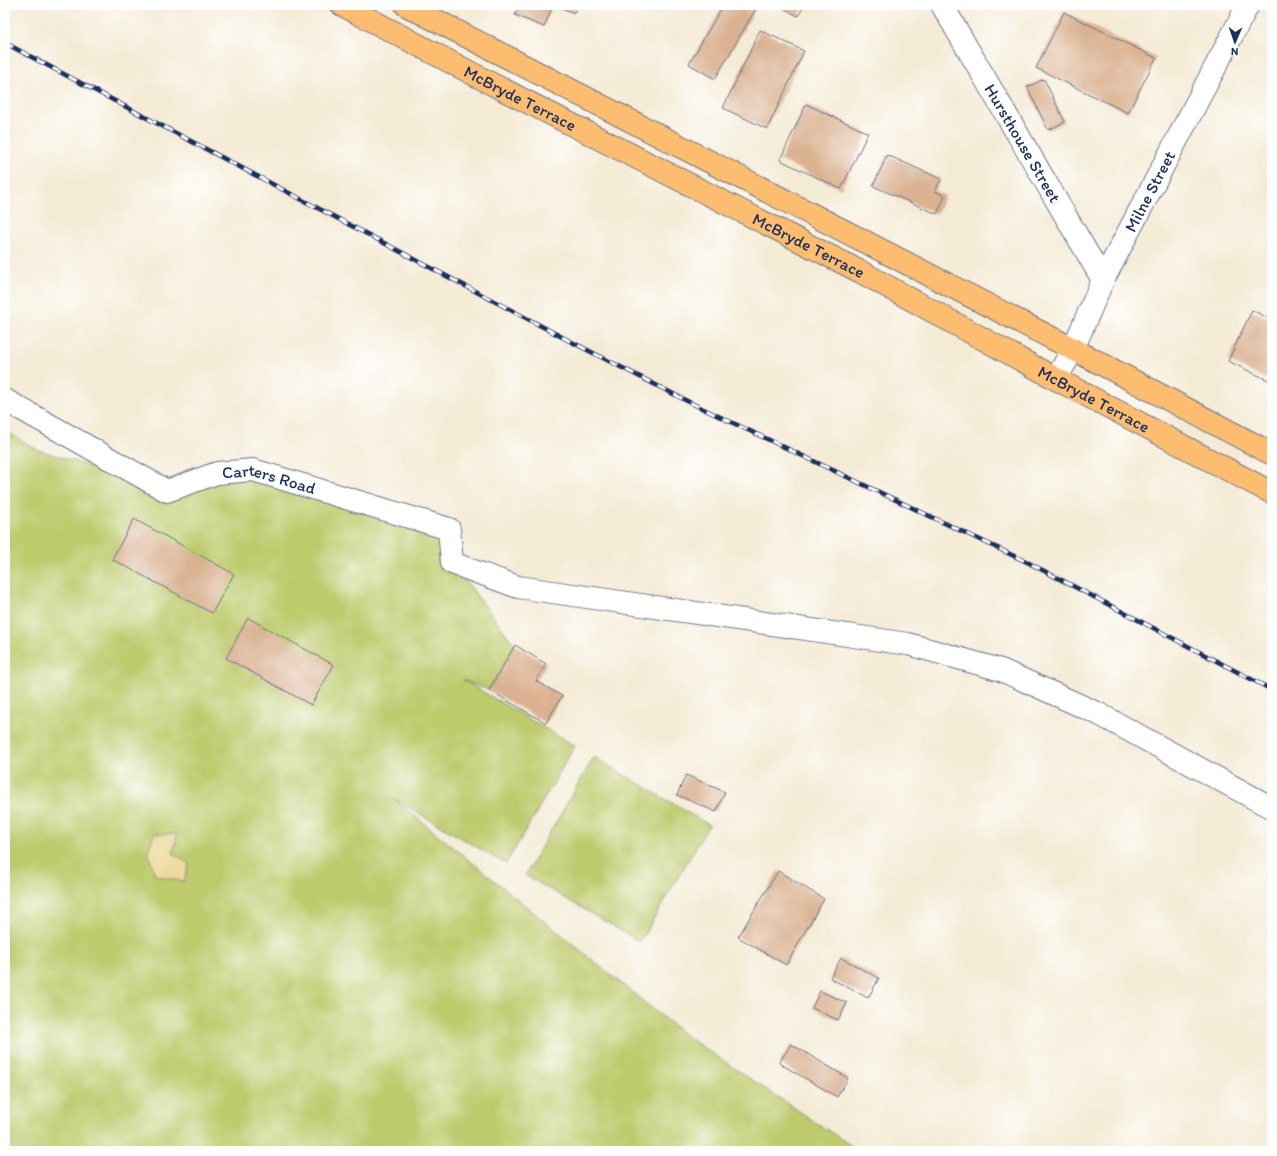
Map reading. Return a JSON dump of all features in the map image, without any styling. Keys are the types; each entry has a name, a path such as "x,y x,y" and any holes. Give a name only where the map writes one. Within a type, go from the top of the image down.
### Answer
{"main road":[{"name":"McBryde Terrace","path":"342,5 494,85 861,272 1056,379 1272,493"},
{"name":"McBryde Terrace","path":"406,5 1073,349 1272,454"}],"street":[{"name":"Hursthouse Street","path":"942,5 1104,280"},
{"name":"Milne Street","path":"1056,379 1073,349 1104,280 1248,5"},
{"name":"Carters Road","path":"5,400 167,491 218,473 253,470 450,530 452,563 518,587 908,644 1001,670 1099,714 1272,808"}],"green space":[{"path":"5,431 36,449 167,491 253,470 444,536 452,563 515,645 489,690 463,680 575,746 506,864 394,799 686,1036 859,1151 5,1151"},
{"path":"594,757 709,825 640,942 525,875"}],"sand":[{"path":"154,834 177,834 173,853 189,864 184,882 155,875 148,851"}],"building":[{"path":"520,5 553,5 544,27 515,15"},
{"path":"555,5 578,5 574,13"},
{"path":"723,5 758,5 715,79 689,64"},
{"path":"778,5 805,5 798,16"},
{"path":"1064,12 1156,58 1128,113 1036,68"},
{"path":"760,30 804,51 767,129 723,108"},
{"path":"1044,79 1065,122 1048,130 1027,87"},
{"path":"806,104 868,133 841,189 780,160"},
{"path":"887,155 941,179 935,191 945,196 937,214 873,186"},
{"path":"1252,310 1272,320 1272,382 1228,361"},
{"path":"134,519 234,574 212,613 112,559"},
{"path":"248,618 334,665 311,705 226,658"},
{"path":"515,645 546,664 536,681 562,696 546,723 489,690"},
{"path":"686,775 725,792 716,812 677,795"},
{"path":"778,871 824,899 786,965 738,937"},
{"path":"841,958 879,978 868,998 830,978"},
{"path":"820,991 847,1003 838,1020 812,1008"},
{"path":"791,1044 848,1078 837,1097 779,1063"}],"railway":[{"path":"5,43 562,337 693,404 1029,563 1272,690"}]}
